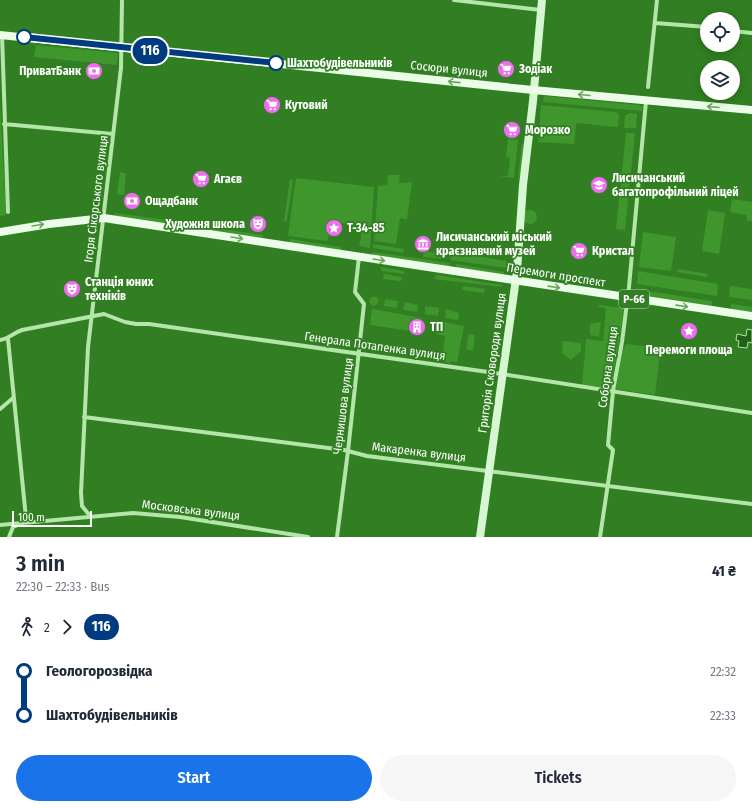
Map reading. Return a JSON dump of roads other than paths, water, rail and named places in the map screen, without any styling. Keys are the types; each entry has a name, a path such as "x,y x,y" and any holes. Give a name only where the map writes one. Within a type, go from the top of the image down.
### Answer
{"main road":[{"name":"Сосюри вулиця","path":"1,35 533,90 752,110"},
{"name":"Перемоги проспект","path":"0,232 49,224 104,218 752,316"}],"street":[{"name":"Ігоря Сікорського вулиця","path":"91,517 82,506 81,493 88,347 114,134 122,48 120,42 122,0"},
{"path":"454,0 541,10"},
{"name":"Григорія Сковороди вулиця","path":"480,537 515,281 542,0"},
{"path":"648,87 657,0"},
{"path":"655,23 700,26"},
{"path":"740,32 752,33"},
{"path":"1,35 8,212"},
{"name":"Соборна вулиця","path":"600,537 609,486 613,450 608,445 613,391 622,342 646,101"},
{"path":"4,124 114,134"},
{"name":"Чернишова вулиця","path":"337,537 364,304 355,292 359,257"},
{"name":"Генерала Потапенка вулиця","path":"0,340 8,339 16,332 22,330 104,314 136,324 149,324 502,374 752,413"},
{"path":"8,339 25,522 13,527 9,537"},
{"path":"0,409 14,398"},
{"name":"Макаренка вулиця","path":"84,417 348,451 368,456 490,472 752,504"},
{"name":"Московська вулиця","path":"0,525 133,513 180,517 308,537"}],"place":[{"name":"Шахтобудівельників","path":"276,63"},
{"name":"Зодіак","path":"506,69"},
{"name":"ПриватБанк","path":"94,71"},
{"name":"Кутовий","path":"272,105"},
{"name":"Морозко","path":"512,130"},
{"name":"Агаєв","path":"201,179"},
{"name":"Лисичанський багатопрофільний ліцей","path":"599,185"},
{"name":"Ощадбанк","path":"132,201"},
{"name":"Художня школа","path":"258,224"},
{"name":"Т-34-85","path":"334,228"},
{"name":"Лисичанський міський краєзнавчий музей","path":"423,244"},
{"name":"Кристал","path":"579,251"},
{"name":"Станція юних техніків","path":"72,289"},
{"name":"ТП","path":"417,327"},
{"name":"Перемоги площа","path":"689,331"}]}
